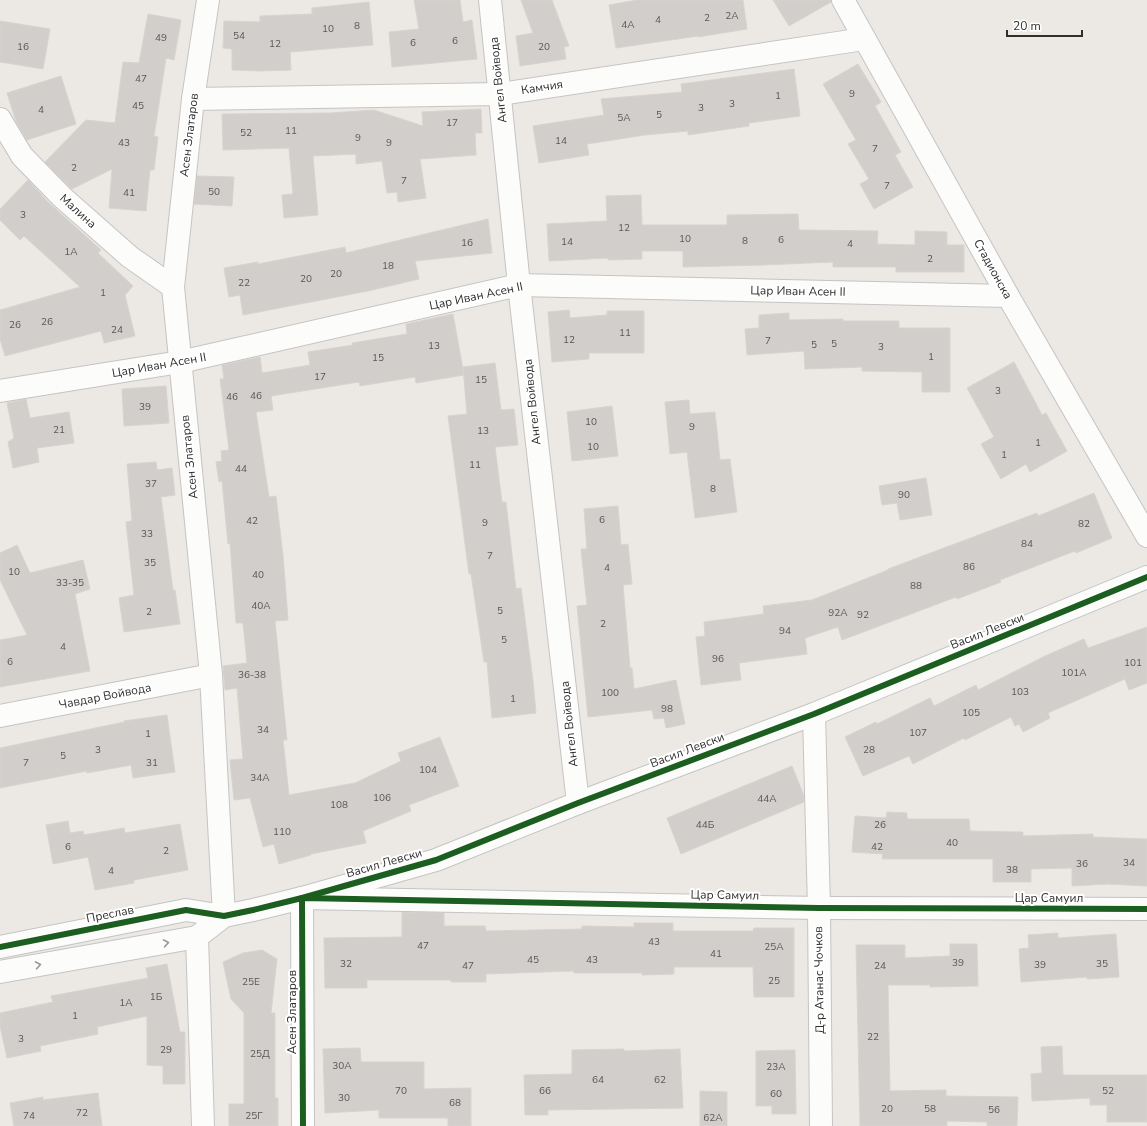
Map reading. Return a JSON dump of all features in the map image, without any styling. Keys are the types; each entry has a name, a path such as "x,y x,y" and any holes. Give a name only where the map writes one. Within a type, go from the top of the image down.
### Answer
{"street":[{"name":"Асен Златаров","path":"208,0 193,100 173,287 211,675 224,916"},
{"name":"Ангел Войвода","path":"490,0 519,285 578,803"},
{"name":"Стадионска","path":"843,0 1008,296 1147,536"},
{"name":"Камчия","path":"193,100 500,94 864,39"},
{"name":"Малина","path":"0,119 22,156 62,197 130,257 173,287"},
{"name":"Цар Иван Асен II","path":"0,391 180,362 519,285 1008,296"},
{"name":"Васил Левски","path":"224,916 302,898 436,860 578,803 814,714 1147,577"},
{"name":"Чавдар Войвода","path":"0,716 211,675"},
{"name":"Д-р Атанас Чочков","path":"814,714 819,908 821,1126"},
{"name":"Асен Златаров","path":"302,898 303,1126"},
{"name":"Цар Самуил","path":"302,898 819,908 1147,909"},
{"name":"Преслав","path":"0,947 186,910 224,916"},
{"path":"0,972 197,938 224,916"},
{"path":"197,938 203,1126"}],"building":[{"path":"414,0 460,0 463,22 472,20 477,59 392,67 389,32 419,29"},
{"path":"521,0 552,0 569,46 564,47 566,59 520,66 516,36 533,33"},
{"path":"637,0 743,0 747,29 616,48 609,5"},
{"path":"773,0 831,0 831,2 789,26"},
{"path":"369,2 373,45 290,52 291,70 260,71 232,70 232,49 223,48 224,21 260,22 260,16 312,14 312,8"},
{"path":"148,14 181,20 174,60 166,58 154,136 158,137 154,170 150,170 146,211 109,208 112,169 72,189 45,162 86,120 115,123 123,62 139,63"},
{"path":"0,21 50,29 43,69 0,62"},
{"path":"858,64 881,102 875,106 901,152 895,155 913,187 874,209 860,184 869,179 848,144 856,140 823,84"},
{"path":"794,69 800,116 749,123 749,126 688,135 688,131 645,135 587,144 589,155 539,163 533,126 604,115 601,99 682,92 681,84"},
{"path":"61,76 76,124 27,140 16,121 7,93"},
{"path":"481,109 482,133 475,133 476,155 420,159 426,198 398,202 397,192 387,193 382,161 356,164 356,154 313,156 318,215 284,218 282,195 293,194 289,148 223,150 222,114 331,113 374,110 423,126 422,112"},
{"path":"197,176 234,177 232,206 194,204"},
{"path":"28,180 48,202 101,250 98,253 133,286 125,295 135,336 104,343 101,331 5,356 0,339 0,310 80,287 24,236 20,240 0,220 0,209"},
{"path":"641,195 642,225 727,225 727,215 798,214 799,230 878,231 877,244 915,245 915,231 947,232 947,245 964,245 964,272 896,272 896,267 833,267 833,262 683,267 683,251 642,251 642,259 608,260 608,258 549,261 547,224 607,221 606,196"},
{"path":"488,219 492,253 415,261 419,279 368,291 243,315 240,295 229,297 224,268 258,262 258,264 345,247 346,253"},
{"path":"569,310 570,318 607,315 607,311 644,311 644,353 589,353 589,359 552,362 548,312"},
{"path":"789,313 789,320 843,319 843,321 899,321 899,328 950,328 950,392 922,392 922,372 862,371 862,367 805,369 804,351 747,355 745,329 759,328 759,315"},
{"path":"453,314 464,375 416,383 415,377 360,386 359,382 271,396 273,410 256,412 269,497 276,496 283,555 288,620 275,621 287,740 283,740 289,795 355,783 401,761 398,753 440,737 459,786 409,805 411,811 363,831 366,843 311,854 279,864 274,844 263,847 250,798 234,800 230,760 243,759 237,688 225,690 223,666 247,663 243,623 236,623 230,543 228,544 222,481 219,482 216,462 222,461 221,451 229,450 220,379 224,379 222,365 260,357 262,373 310,365 308,352 407,334 406,324"},
{"path":"1014,362 1042,415 1046,413 1067,451 1030,472 1026,464 1001,479 981,444 994,437 967,388"},
{"path":"495,363 501,410 514,409 518,445 495,447 502,502 506,502 516,589 521,588 536,713 492,718 487,662 484,662 471,574 469,574 448,416 467,414 463,367"},
{"path":"166,386 169,423 124,426 122,389"},
{"path":"26,399 30,418 69,412 74,443 37,448 39,462 13,468 8,442 14,438 7,403"},
{"path":"689,400 690,414 715,412 720,460 730,459 737,512 695,518 687,452 670,454 665,402"},
{"path":"612,406 618,456 572,461 567,412"},
{"path":"156,462 157,470 172,468 175,495 161,497 173,590 175,590 180,624 124,632 119,598 134,595 126,522 132,521 127,464"},
{"path":"926,478 932,515 900,520 897,503 882,505 879,486"},
{"path":"1094,493 1112,538 1076,553 1075,551 1000,580 1001,582 957,599 956,597 842,640 838,627 805,638 807,654 739,663 741,680 701,685 696,637 705,636 704,622 764,614 763,606 812,600 888,569 1037,513 1038,516"},
{"path":"618,506 621,545 628,544 632,584 623,585 630,668 632,668 634,689 676,680 685,724 666,728 664,718 654,719 652,710 588,717 577,606 587,605 581,549 587,549 584,509"},
{"path":"17,545 30,573 83,560 90,589 75,594 90,671 0,687 0,640 27,635 0,580 0,553"},
{"path":"1147,627 1147,683 1129,690 1125,679 1048,713 1050,718 1023,732 1019,724 1015,726 1011,717 965,740 964,738 913,764 909,756 863,776 845,737 876,722 877,724 930,698 934,706 976,685 978,690 1045,656 1084,639 1088,648"},
{"path":"167,715 175,772 133,778 131,765 87,773 87,771 0,788 0,748 124,721"},
{"path":"792,766 804,796 804,802 681,854 667,818"},
{"path":"887,812 907,813 907,819 969,819 970,831 1023,832 1023,836 1093,834 1093,837 1147,839 1147,886 1107,884 1072,886 1072,868 1031,869 1031,882 993,882 993,859 882,859 883,854 852,852 855,816 886,818"},
{"path":"68,821 70,833 83,831 84,835 124,828 125,833 180,824 188,870 134,880 134,883 95,890 88,857 53,864 46,825"},
{"path":"402,912 444,913 444,926 485,926 486,931 582,929 582,926 634,927 634,923 673,923 673,931 753,931 754,928 794,928 794,997 754,997 753,967 674,967 674,974 642,975 642,973 574,973 574,971 486,974 486,982 451,982 451,980 367,980 367,988 325,988 324,938 402,937"},
{"path":"1058,933 1058,938 1116,934 1119,977 1087,979 1087,977 1021,982 1019,949 1029,948 1028,935"},
{"path":"950,944 977,944 978,986 930,987 930,985 888,985 890,1091 946,1090 946,1096 1018,1097 1017,1126 987,1126 987,1122 947,1121 947,1126 860,1126 856,945 905,945 905,958 950,956"},
{"path":"262,950 277,959 271,1013 275,1013 275,1098 278,1098 278,1126 229,1126 229,1104 244,1104 244,1013 231,999 223,962 243,953"},
{"path":"167,964 180,1032 185,1032 185,1084 163,1084 163,1066 147,1065 147,1016 97,1027 98,1034 40,1046 41,1051 7,1058 0,1026 0,1013 53,1002 51,996 148,978 146,968"},
{"path":"1062,1046 1063,1075 1147,1075 1147,1122 1107,1122 1107,1105 1090,1105 1090,1098 1032,1101 1031,1074 1042,1073 1041,1047"},
{"path":"360,1048 361,1062 424,1062 424,1089 471,1088 471,1126 448,1126 448,1118 379,1118 379,1110 325,1113 323,1049"},
{"path":"624,1049 624,1051 680,1049 683,1108 548,1110 548,1115 525,1115 524,1075 572,1074 572,1050"},
{"path":"795,1050 796,1114 772,1114 772,1106 756,1106 756,1051"},
{"path":"700,1091 727,1092 727,1126 700,1126"},
{"path":"98,1093 102,1126 14,1126 10,1103 43,1097 43,1100"}],"cycle path":[{"path":"0,947 186,910 224,916 302,898 436,860 578,803 814,714 1147,577"},
{"path":"303,1126 302,898 819,908 1147,909"}]}
